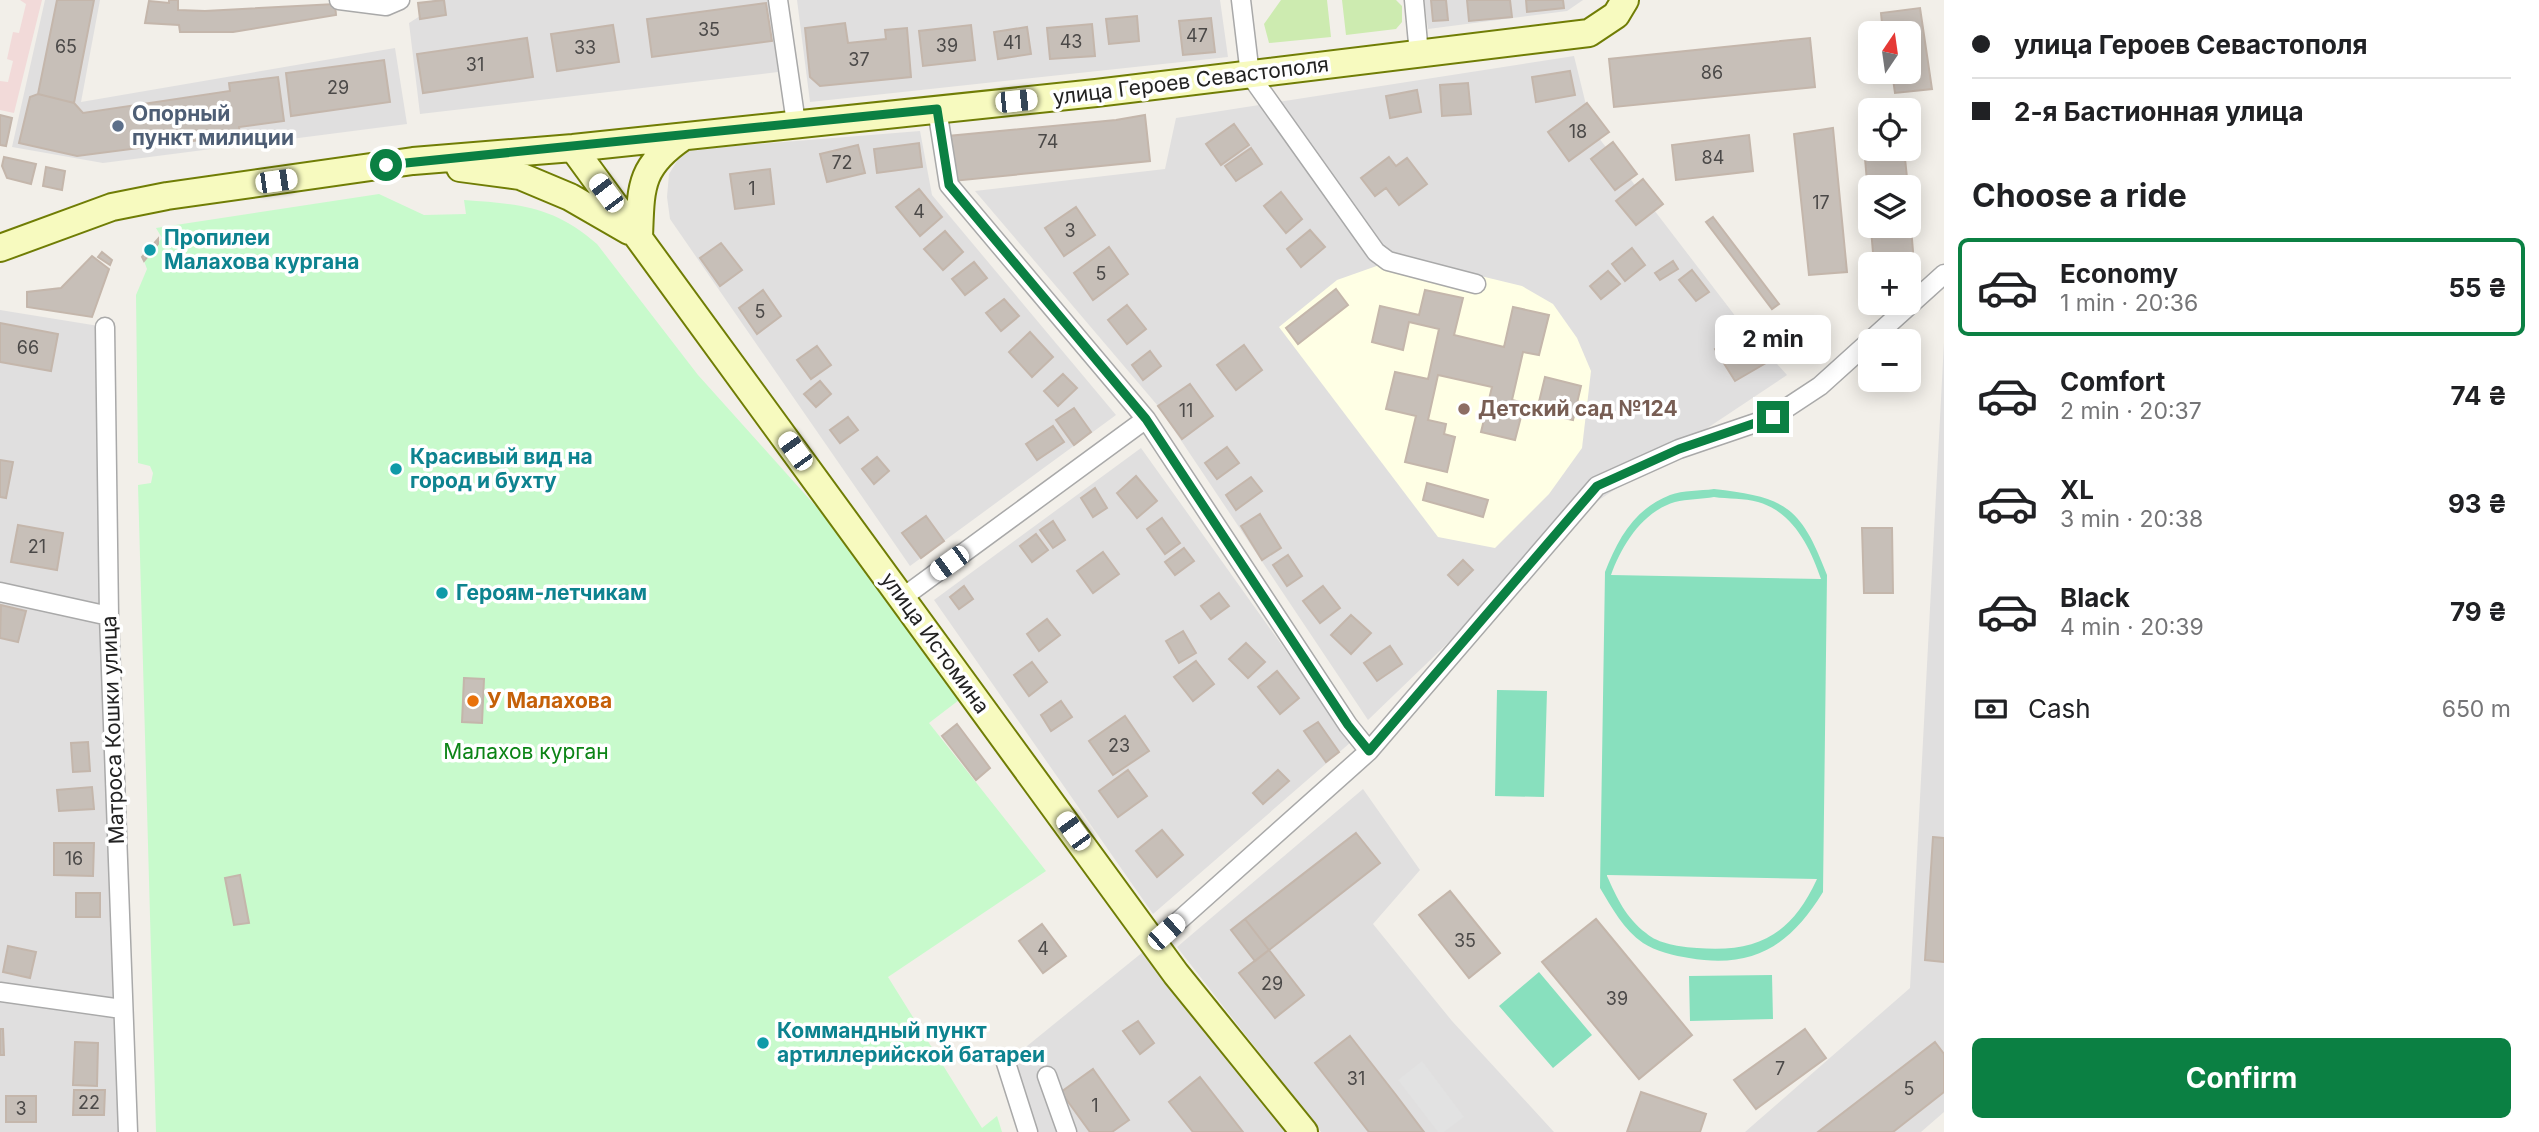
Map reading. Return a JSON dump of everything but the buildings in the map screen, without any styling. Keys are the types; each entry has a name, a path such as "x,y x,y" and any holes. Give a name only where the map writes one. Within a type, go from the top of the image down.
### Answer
{"main road":[{"name":"улица Героев Севастополя","path":"0,248 111,207 167,196 413,161 573,148 1250,75 1589,33 1617,5"},
{"path":"413,161 520,176 570,197 639,237 641,185 660,153 685,136"},
{"name":"улица Истомина","path":"573,148 1192,995 1304,1132"}],"street":[{"path":"339,0 387,6 400,0"},
{"path":"778,0 796,123"},
{"path":"1241,0 1250,75 1376,252 1388,261 1476,284"},
{"path":"1414,0 1419,54"},
{"path":"937,109 949,185 1146,419 1348,725 1369,751"},
{"path":"1154,943 1369,751 1597,486 1679,449 1773,417 1820,386 1944,274"},
{"name":"Матроса Кошки улица","path":"105,327 108,616 128,1132"},
{"path":"902,598 1146,419"},
{"path":"0,592 108,616"},
{"path":"0,992 122,1009"},
{"path":"1006,1063 1028,1132"},
{"path":"1047,1076 1067,1132"}],"shaded area":[{"path":"20,0 42,0 14,113 0,110 0,81 8,82 13,61 7,59 13,32 19,33 26,4"},
{"path":"45,0 100,0 81,102 395,48 407,124 103,163 12,147"},
{"path":"432,0 769,0 778,72 420,114 409,23 431,9"},
{"path":"797,0 1220,0 1228,57 810,102"},
{"path":"1424,0 1583,0 1567,11 1428,29"},
{"path":"1574,56 1592,129 1746,330 1787,375 1590,506 1368,720 1158,406 975,191 1165,169 1176,118"},
{"path":"920,131 932,195 1116,415 910,566 670,219 667,197 669,174 684,150"},
{"name":"Детский сад №124","path":"1402,257 1522,286 1553,304 1577,338 1591,371 1582,448 1549,494 1495,548 1438,537 1279,327 1337,280"},
{"path":"0,310 105,327 128,1132 0,1132"},
{"path":"1944,342 1944,1112 1921,1132 1745,1132 1910,988"},
{"path":"1141,448 1351,742 1153,914 934,600"},
{"path":"1363,789 1420,870 1373,924 1452,1021 1554,1132 1321,1132 1177,947"},
{"path":"1154,943 1303,1132 1035,1132 1036,1127 1006,1063"},
{"path":"1422,1061 1464,1117 1444,1132 1438,1132 1398,1080"}],"green space":[{"path":"1281,0 1327,0 1331,37 1269,43 1264,24"},
{"path":"1342,0 1396,0 1402,6 1402,22 1396,29 1346,35"},
{"name":"Малахов курган","path":"379,194 424,215 466,214 464,200 535,209 566,222 597,244 698,375 820,511 959,700 929,723 1046,871 888,977 982,1128 997,1116 1002,1132 156,1132 138,485 151,483 153,473 150,466 138,463 136,295 147,269 144,261 162,238 156,228"},
{"path":"1714,489 1758,496 1788,510 1808,534 1827,575 1823,892 1797,927 1783,940 1751,956 1712,961 1671,954 1643,943 1624,925 1600,888 1605,572 1629,526 1646,508 1675,493","holes":["1714,497 1758,502 1781,514 1805,543 1821,579 1611,575 1627,541 1653,513 1675,502","1607,875 1817,879 1807,898 1784,927 1755,943 1738,947 1697,948 1663,942 1651,937 1639,927 1618,900"]},
{"path":"1497,690 1547,691 1544,797 1495,796"},
{"path":"1539,972 1592,1035 1553,1068 1499,1006"},
{"path":"1772,975 1773,1019 1690,1021 1689,976"}],"place":[{"name":"Опорный пункт милиции","path":"118,126"},
{"name":"Пропилеи Малахова кургана","path":"150,250"},
{"name":"Детский сад №124","path":"1464,409"},
{"name":"Красивый вид на город и бухту","path":"396,469"},
{"name":"Героям-летчикам","path":"442,593"},
{"name":"У Малахова","path":"473,701"},
{"name":"Коммандный пункт артиллерийской батареи","path":"763,1043"}],"route":[{"path":"386,165 937,109 949,185 1146,419 1348,725 1369,751 1470,637 1597,486 1679,449 1773,417"}]}
